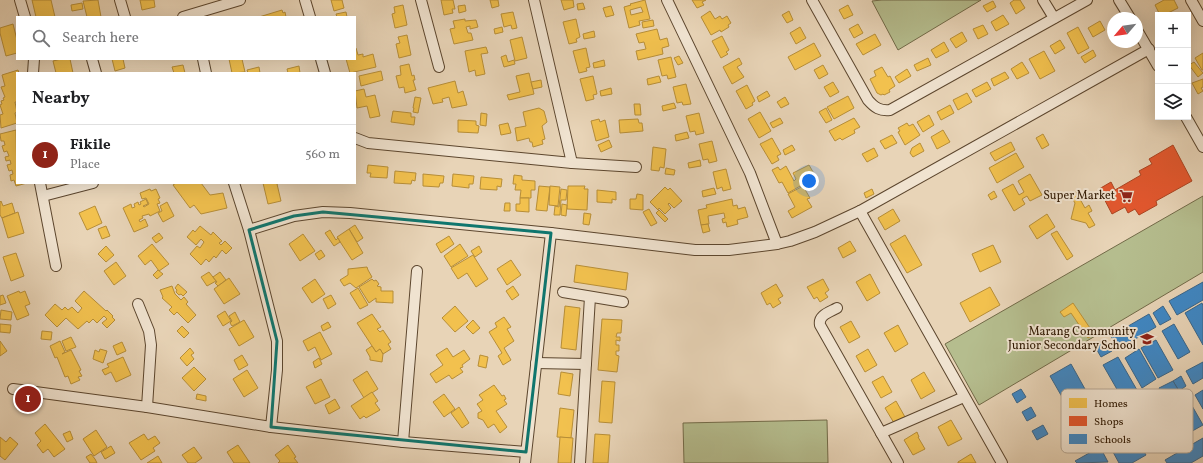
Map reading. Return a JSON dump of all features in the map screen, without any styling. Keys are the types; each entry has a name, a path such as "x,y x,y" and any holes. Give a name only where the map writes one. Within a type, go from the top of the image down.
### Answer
{"street":[{"path":"20,0 24,16"},
{"path":"120,0 125,16"},
{"path":"190,16 236,0"},
{"path":"305,0 310,16"},
{"path":"421,0 439,66"},
{"path":"534,0 572,163"},
{"path":"667,0 750,172 777,244"},
{"path":"812,0 868,100 878,110 884,111 890,110 1087,0"},
{"path":"1043,0 1054,18"},
{"path":"1119,0 1126,12"},
{"path":"1191,0 1203,22"},
{"path":"1143,40 1155,60"},
{"path":"249,230 294,216 322,212 350,213 551,233 695,250 729,250 777,244 815,232 860,211 1149,49"},
{"path":"33,72 34,60"},
{"path":"92,60 96,72"},
{"path":"203,60 206,72"},
{"path":"321,60 325,72"},
{"path":"1188,120 1201,140"},
{"path":"356,138 368,143 572,163 636,167"},
{"path":"40,184 56,266"},
{"path":"42,196 90,184"},
{"path":"234,184 249,230 277,342 277,370 271,427"},
{"path":"860,211 1002,463"},
{"path":"525,463 551,233"},
{"path":"403,442 417,271"},
{"path":"563,292 622,302"},
{"path":"580,463 590,297"},
{"path":"138,304 149,331 151,345 147,407"},
{"path":"837,308 821,317 819,321 820,325 898,463"},
{"path":"536,363 586,364"},
{"path":"12,389 147,407 271,427 403,442 526,452"},
{"path":"881,433 964,397"}],"highlighted area":[{"path":"323,212 551,233 526,452 271,427 277,341 249,230 294,216"}],"green space":[{"path":"981,0 898,50 872,1"},
{"path":"1203,196 1203,272 979,405 945,344"},
{"path":"827,420 828,463 684,463 683,423"}],"building: Homes":[{"path":"32,0 51,0 55,16 36,16"},
{"path":"98,0 101,16 87,16 83,1"},
{"path":"140,0 154,0 155,7 142,10"},
{"path":"331,0 342,0 344,8 334,11"},
{"path":"441,0 453,0 455,9 452,9 453,13 444,15"},
{"path":"490,0 498,0 499,6 492,8"},
{"path":"561,0 573,0 574,7 564,10"},
{"path":"645,0 650,19 639,21 640,25 629,28 624,7 631,5 630,4","holes":["641,7 643,12 631,15 630,10"]},
{"path":"692,0 706,0 702,2 704,5 697,8"},
{"path":"1014,0 1020,0 1025,8 1016,14 1010,3"},
{"path":"1164,0 1174,0 1178,8 1170,12 1158,12 1155,5"},
{"path":"993,1 996,7 987,12 983,6"},
{"path":"82,3 83,9 72,11 71,5"},
{"path":"583,3 585,9 578,10 577,4"},
{"path":"403,5 407,25 395,28 392,14 395,13 394,7"},
{"path":"465,5 466,11 459,13 458,6"},
{"path":"848,5 853,15 844,19 839,10"},
{"path":"611,6 614,15 606,17 603,8"},
{"path":"282,10 283,13 285,12 286,16 262,16"},
{"path":"710,11 715,19 720,16 722,19 727,16 731,23 728,25 729,27 721,32 720,30 711,35 701,17"},
{"path":"789,11 793,20 787,23 782,15"},
{"path":"346,12 347,16 337,16 336,14"},
{"path":"513,12 517,28 512,29 511,25 504,27 501,14"},
{"path":"1003,15 1009,24 996,31 991,22"},
{"path":"465,19 465,21 476,20 478,27 470,29 470,26 466,27 468,33 471,33 473,40 454,44 450,29 455,28 453,21"},
{"path":"576,19 580,37 576,39 577,42 569,44 563,22"},
{"path":"653,20 654,26 643,28 642,22"},
{"path":"1100,21 1105,30 1093,37 1088,28"},
{"path":"13,24 16,36 16,53 6,56 0,28"},
{"path":"858,24 863,33 854,38 849,29"},
{"path":"983,25 988,34 978,39 973,29"},
{"path":"502,27 503,32 495,34 494,29"},
{"path":"800,27 806,38 796,44 790,33"},
{"path":"1078,27 1089,48 1078,54 1067,33"},
{"path":"657,29 660,40 667,38 669,46 662,48 663,54 638,60 636,51 646,49 644,42 639,43 636,34"},
{"path":"594,31 595,37 584,39 583,34"},
{"path":"962,32 967,41 956,48 950,39"},
{"path":"875,34 881,45 863,55 856,44"},
{"path":"407,35 411,55 399,58 396,44 400,43 398,37"},
{"path":"722,36 729,50 726,52 728,54 721,58 712,41"},
{"path":"522,37 527,58 515,61 510,40"},
{"path":"1060,40 1065,48 1055,54 1050,46"},
{"path":"944,42 949,51 936,58 931,50"},
{"path":"814,43 821,56 795,70 788,57"},
{"path":"486,47 488,53 481,54 485,74 476,76 475,70 469,72 465,51"},
{"path":"356,48 358,55 363,54 363,57 373,54 376,67 350,72 346,60 356,60"},
{"path":"586,48 590,67 586,68 587,71 579,73 573,51"},
{"path":"1093,50 1096,56 1085,63 1081,57"},
{"path":"1044,51 1055,71 1040,79 1029,59"},
{"path":"1203,53 1203,70 1202,70 1195,58"},
{"path":"506,55 508,62 514,60 515,64 504,67 501,57"},
{"path":"679,56 683,63 678,65 674,58"},
{"path":"671,57 676,77 668,79 667,75 662,76 658,60"},
{"path":"739,58 742,64 737,67 744,77 732,84 723,67"},
{"path":"928,58 931,65 917,71 914,65"},
{"path":"70,60 73,72 56,72 53,61"},
{"path":"112,60 123,60 125,68 115,71"},
{"path":"229,60 242,60 245,72 232,72"},
{"path":"604,60 605,66 594,68 593,63"},
{"path":"1022,62 1029,73 1017,79 1011,69"},
{"path":"1194,62 1203,73 1198,77 1191,68 1191,64"},
{"path":"409,64 412,76 414,75 415,80 413,80 416,90 405,93 404,87 399,88 396,76 401,75 400,66"},
{"path":"183,65 185,72 174,72 172,67"},
{"path":"823,65 828,74 819,79 814,70"},
{"path":"299,66 300,72 288,72 287,69"},
{"path":"259,67 260,72 248,72 247,70"},
{"path":"882,67 888,77 890,76 895,86 889,90 890,92 884,95 877,93 870,79 876,76 874,71"},
{"path":"907,69 911,76 899,83 895,77"},
{"path":"18,70 19,72 16,72 16,123 1,128 0,115 3,114 0,105 2,104 1,101 4,100 3,98 5,97 1,87 5,86 2,75"},
{"path":"381,71 383,80 361,86 359,76"},
{"path":"1005,72 1009,78 994,86 991,79"},
{"path":"529,73 534,94 509,100 507,95 520,92 516,76"},
{"path":"593,76 597,94 593,95 594,99 586,101 580,79"},
{"path":"659,76 661,82 648,85 647,79"},
{"path":"1203,79 1203,87 1201,88 1203,91 1198,94 1192,83"},
{"path":"541,80 542,87 533,89 531,82"},
{"path":"455,81 458,93 463,91 467,105 452,108 449,97 442,99 443,102 433,104 428,88"},
{"path":"833,82 839,92 830,97 824,87"},
{"path":"987,82 991,89 976,97 972,90"},
{"path":"686,84 691,104 683,105 682,102 677,103 673,87"},
{"path":"747,85 755,101 752,103 753,105 746,109 736,91"},
{"path":"611,88 612,94 601,96 600,91"},
{"path":"364,89 366,97 375,95 380,116 370,118 367,106 357,108 356,91"},
{"path":"767,91 770,96 759,102 757,97"},
{"path":"967,93 972,102 958,110 953,100"},
{"path":"848,96 854,108 834,119 827,107"},
{"path":"415,97 421,98 418,113 413,112"},
{"path":"785,97 789,104 781,108 777,102"},
{"path":"674,103 676,108 663,111 662,106"},
{"path":"634,104 640,104 641,115 635,115"},
{"path":"950,105 954,113 941,120 937,112"},
{"path":"539,108 544,111 547,122 542,126 545,139 542,140 543,144 533,147 529,138 517,141 515,128 526,126 523,112"},
{"path":"826,108 832,120 826,123 819,112"},
{"path":"393,111 411,113 411,117 415,117 414,125 391,122"},
{"path":"760,112 771,131 759,138 748,119"},
{"path":"481,113 487,114 486,126 480,125"},
{"path":"699,113 704,133 696,135 695,131 690,132 686,116"},
{"path":"929,115 934,125 923,132 917,122"},
{"path":"780,118 783,123 773,128 770,123"},
{"path":"854,118 860,127 854,130 855,133 842,140 840,138 835,141 829,131"},
{"path":"599,119 600,122 605,120 609,137 596,141 591,121"},
{"path":"638,119 639,123 642,123 643,131 620,133 619,120"},
{"path":"458,120 476,121 476,125 479,126 478,133 458,132"},
{"path":"508,123 511,133 501,135 499,125"},
{"path":"907,123 909,126 913,124 920,135 905,145 898,132 900,131 898,128"},
{"path":"16,130 16,184 23,184 16,186 14,180 11,181 10,175 13,174 12,170 9,171 7,165 11,164 10,160 6,161 5,157 9,156 7,151 4,152 2,146 5,145 4,141 1,141 0,134"},
{"path":"943,130 950,142 937,149 931,137"},
{"path":"687,132 689,138 676,141 675,135"},
{"path":"1043,134 1049,145 1042,149 1036,138"},
{"path":"892,135 897,143 885,149 880,141"},
{"path":"772,138 781,154 777,156 779,160 772,164 760,144"},
{"path":"609,140 612,147 601,152 598,145"},
{"path":"712,141 717,161 709,163 708,159 703,160 699,144"},
{"path":"1011,142 1015,150 995,161 990,153"},
{"path":"920,143 924,151 913,157 910,153 912,148"},
{"path":"792,145 795,150 785,155 783,150"},
{"path":"653,147 666,149 664,168 660,167 659,171 651,170"},
{"path":"874,148 878,156 867,162 862,154"},
{"path":"1016,153 1024,167 997,183 989,168"},
{"path":"700,160 701,166 689,168 688,163"},
{"path":"368,165 388,167 387,178 370,177 371,173 367,173"},
{"path":"809,165 816,177 788,193 782,182 779,183 772,170 778,167 780,170 786,166 794,181 796,179 793,173"},
{"path":"666,168 675,170 674,175 665,174"},
{"path":"726,169 731,189 723,191 722,187 717,189 713,172"},
{"path":"395,171 416,173 415,181 412,180 411,184 394,183"},
{"path":"423,174 444,176 443,183 440,183 439,187 423,186"},
{"path":"453,174 474,176 473,184 469,184 469,188 452,186"},
{"path":"1030,174 1042,195 1030,201 1027,196 1022,199 1025,204 1014,211 1002,190 1013,184 1019,195 1024,192 1018,181"},
{"path":"514,175 522,176 522,180 535,181 535,190 531,190 531,198 520,198 521,190 515,190 516,184 513,184"},
{"path":"481,177 502,179 501,187 497,186 497,190 480,189"},
{"path":"202,184 210,195 223,193 227,208 201,214 194,205 190,208 173,185"},
{"path":"263,184 277,184 281,201 268,204"},
{"path":"539,186 550,187 547,211 536,210"},
{"path":"550,186 560,187 558,206 549,205"},
{"path":"568,186 585,186 584,189 588,189 587,210 567,209"},
{"path":"803,186 810,198 807,199 812,207 792,218 788,211 795,207 788,194"},
{"path":"665,187 668,190 670,188 682,201 674,208 669,203 668,204 671,208 665,214 659,208 658,210 650,202"},
{"path":"714,188 716,194 703,197 702,191"},
{"path":"150,189 151,191 156,189 160,198 158,199 160,203 157,204 160,211 150,216 149,214 142,216 143,218 139,220 140,222 145,219 148,226 134,232 123,208 131,204 132,208 135,207 134,204 138,202 139,205 141,204 140,202 146,199 148,204 143,206 144,207 149,204 146,198 142,199 140,193"},
{"path":"561,189 567,190 566,200 561,200 560,215 554,215 555,206 559,207"},
{"path":"872,189 874,194 866,198 864,193"},
{"path":"597,190 616,192 616,200 612,199 612,203 597,202"},
{"path":"994,191 997,197 991,200 988,195"},
{"path":"1076,192 1085,208 1089,205 1092,211 1088,213 1095,225 1089,228 1086,223 1071,219 1075,203 1070,195"},
{"path":"637,194 643,195 643,210 630,209 630,199 636,199"},
{"path":"520,198 529,198 529,212 516,211 516,204 520,204"},
{"path":"732,199 733,206 737,205 738,209 745,207 748,217 737,220 738,224 727,227 726,222 723,223 722,219 725,218 724,213 708,216 709,224 701,225 698,210 707,208 706,205"},
{"path":"1,201 3,206 12,203 15,213 2,218 0,215"},
{"path":"167,202 174,216 163,222 158,213 162,211 160,206"},
{"path":"505,203 510,203 510,211 504,211"},
{"path":"562,204 567,205 566,216 561,215"},
{"path":"95,206 102,223 87,230 79,213"},
{"path":"649,209 657,223 651,226 643,212"},
{"path":"893,209 900,221 885,230 878,218"},
{"path":"659,210 668,219 665,222 656,213"},
{"path":"18,212 24,233 8,238 2,218"},
{"path":"584,213 591,214 589,225 583,224"},
{"path":"1047,214 1055,227 1037,239 1029,226"},
{"path":"708,224 710,231 703,233 701,225"},
{"path":"355,225 363,238 357,242 349,229"},
{"path":"106,226 110,236 102,239 98,229"},
{"path":"200,226 211,235 213,232 222,241 219,243 221,245 225,241 232,248 226,254 222,250 216,258 214,256 209,262 206,259 201,265 190,254 197,246 200,248 204,242 201,239 196,245 187,237 193,230 195,232"},
{"path":"349,229 363,253 352,260 337,237"},
{"path":"330,230 336,240 338,238 340,242 334,246 325,233"},
{"path":"1057,231 1073,256 1067,260 1051,234"},
{"path":"159,233 163,238 156,243 152,238"},
{"path":"303,234 315,251 300,261 289,244"},
{"path":"905,235 922,265 907,273 890,244"},
{"path":"449,236 454,244 441,253 436,244"},
{"path":"850,241 856,251 843,258 838,248"},
{"path":"152,244 169,264 159,271 151,260 145,265 138,256"},
{"path":"460,244 468,256 451,267 444,256"},
{"path":"993,245 1001,262 980,272 972,254"},
{"path":"106,246 114,255 106,262 98,254"},
{"path":"479,246 482,252 475,257 471,251"},
{"path":"321,250 325,256 319,260 315,254"},
{"path":"16,253 24,276 11,281 3,257"},
{"path":"473,255 488,279 476,287 467,273 458,279 451,268"},
{"path":"511,260 521,275 507,285 497,269"},
{"path":"116,262 126,276 114,285 104,271"},
{"path":"576,265 628,273 626,290 574,282"},
{"path":"367,267 372,277 356,288 350,283 344,286 340,280 348,275 348,269"},
{"path":"158,270 163,274 157,279 153,275"},
{"path":"209,272 216,281 207,286 201,277"},
{"path":"220,272 226,280 218,286 213,277"},
{"path":"870,274 880,293 867,301 856,282"},
{"path":"229,278 240,294 224,304 214,289"},
{"path":"315,279 325,294 312,303 302,288"},
{"path":"372,279 374,281 376,280 379,284 377,286 381,287 381,291 393,291 393,303 376,302 376,298 369,303 359,287"},
{"path":"823,279 829,290 825,293 828,297 820,302 817,297 814,299 807,287"},
{"path":"178,284 187,292 183,296 176,292 177,290 175,288"},
{"path":"776,284 783,296 778,299 781,303 773,308 770,303 767,305 761,293"},
{"path":"172,286 175,294 181,300 184,297 188,302 186,304 196,315 188,323 177,312 174,315 169,310 172,307 162,298 163,297 160,290"},
{"path":"513,286 519,295 512,300 506,291"},
{"path":"990,287 1000,305 970,322 960,303"},
{"path":"358,288 368,305 360,309 350,293"},
{"path":"19,291 20,293 25,291 30,304 25,306 29,315 17,320 7,296"},
{"path":"84,291 113,316 112,317 115,320 107,328 102,323 107,319 104,316 97,323 93,319 89,323 87,321 78,329 66,318 57,327 45,315 55,304 62,310 65,307 68,310 72,307 78,313 82,308 75,301"},
{"path":"3,295 6,303 0,305 0,296"},
{"path":"331,295 336,304 328,309 323,299"},
{"path":"1073,303 1094,334 1088,338 1071,313 1064,317 1060,312"},
{"path":"455,306 468,321 455,332 442,318"},
{"path":"565,306 580,308 576,350 561,348"},
{"path":"1,310 12,312 11,320 0,319"},
{"path":"225,311 231,321 223,326 217,316"},
{"path":"235,312 240,322 232,326 230,323 232,321 229,316"},
{"path":"372,314 381,327 377,329 380,332 383,330 391,342 388,344 391,349 383,354 380,349 376,352 357,323"},
{"path":"504,317 511,327 507,329 514,341 504,348 511,360 503,365 498,356 502,353 489,332 497,327 495,323"},
{"path":"602,319 622,320 621,333 617,333 616,337 620,337 620,341 616,340 616,345 619,345 619,351 616,351 616,355 619,356 617,372 598,370"},
{"path":"244,320 254,337 239,346 229,329"},
{"path":"473,320 480,328 473,334 466,327"},
{"path":"851,321 860,337 849,343 840,327"},
{"path":"328,322 331,327 323,331 321,326"},
{"path":"0,324 11,325 10,333 0,332"},
{"path":"898,325 908,344 895,352 884,333"},
{"path":"182,326 189,333 184,338 177,331"},
{"path":"42,331 52,332 51,340 41,339"},
{"path":"320,332 332,354 321,360 315,347 308,351 303,341"},
{"path":"71,337 76,347 66,351 62,341"},
{"path":"0,341 7,351 0,356"},
{"path":"60,341 65,352 62,354 71,350 81,370 79,371 82,376 78,377 80,380 71,384 68,376 65,377 57,357 55,358 50,346"},
{"path":"122,342 126,351 117,355 113,346"},
{"path":"372,346 376,352 380,349 383,354 382,362 370,360 366,350"},
{"path":"190,348 194,353 191,355 194,359 187,366 180,358"},
{"path":"447,348 453,357 464,350 470,359 462,365 463,367 460,368 463,372 452,379 449,375 436,383 430,374 443,365 436,355"},
{"path":"100,349 107,351 103,363 93,359 95,350 99,352"},
{"path":"868,349 877,365 865,372 856,356"},
{"path":"242,355 248,365 239,370 234,360"},
{"path":"480,355 488,357 486,368 478,366"},
{"path":"123,357 131,375 116,382 111,372 105,375 102,370 109,367 107,364"},
{"path":"319,358 322,364 315,368 313,362"},
{"path":"194,367 206,379 194,391 182,378"},
{"path":"247,370 258,388 244,397 233,379"},
{"path":"367,371 378,389 364,398 353,380"},
{"path":"561,372 573,374 570,396 558,394"},
{"path":"924,372 935,391 921,399 911,380"},
{"path":"883,376 892,392 881,398 872,382"},
{"path":"321,379 330,397 315,404 306,387"},
{"path":"602,381 615,382 612,423 599,422"},
{"path":"494,385 502,396 504,395 506,399 504,400 507,404 496,411 507,427 500,433 494,424 488,428 483,420 478,418 478,413 482,411 477,404 483,400 479,395"},
{"path":"372,392 378,401 375,403 380,410 366,418 364,416 360,419 351,406"},
{"path":"197,394 206,396 206,401 196,399"},
{"path":"444,394 455,409 444,417 433,402"},
{"path":"335,399 340,408 329,414 325,405"},
{"path":"896,401 905,417 894,423 885,408"},
{"path":"459,407 469,423 462,428 451,413"},
{"path":"560,408 574,410 571,438 557,437"},
{"path":"951,420 962,439 948,446 938,427"},
{"path":"45,424 65,449 54,457 48,449 43,453 37,445 41,441 35,433"},
{"path":"96,430 107,447 94,456 83,439"},
{"path":"70,431 73,439 67,442 63,434"},
{"path":"917,432 918,437 925,449 913,455 904,440"},
{"path":"144,434 148,440 155,436 160,443 153,448 155,451 141,460 129,443"},
{"path":"595,434 610,435 608,463 593,463"},
{"path":"0,437 6,442 10,437 18,444 5,460 0,456"},
{"path":"560,437 573,438 571,463 558,463"},
{"path":"238,445 250,463 234,463 227,452"},
{"path":"288,445 298,463 278,463 280,461 275,455"},
{"path":"111,446 115,453 105,459 101,452"},
{"path":"194,447 202,458 195,463 188,463 182,455"},
{"path":"91,454 97,463 90,463 86,457"},
{"path":"971,454 976,463 958,463 958,462"},
{"path":"158,456 162,463 147,463"}],"building: Shops":[{"path":"1173,145 1192,181 1156,201 1157,205 1139,215 1135,209 1128,213 1125,207 1112,214 1099,189 1111,182 1115,190 1141,175 1139,171 1152,164 1149,159"}],"building: Schools":[{"path":"1203,282 1203,300 1177,315 1169,301"},
{"path":"1202,303 1203,306 1203,345 1185,313"},
{"path":"1163,306 1171,319 1160,325 1153,313"},
{"path":"1149,314 1156,327 1118,349 1111,336"},
{"path":"1174,324 1190,352 1178,359 1162,331"},
{"path":"1105,339 1112,351 1101,357 1094,345"},
{"path":"1156,340 1173,370 1158,378 1141,348"},
{"path":"1139,349 1156,379 1142,388 1125,358"},
{"path":"1118,357 1136,389 1117,389 1103,365"},
{"path":"1203,362 1203,378 1193,384 1186,371"},
{"path":"1071,364 1085,389 1061,389 1061,395 1050,376"},
{"path":"1181,376 1186,386 1182,389 1178,389 1173,381"},
{"path":"1173,381 1178,389 1160,389"},
{"path":"1021,389 1026,397 1017,403 1012,394"},
{"path":"1203,390 1203,409 1195,395"},
{"path":"1031,407 1036,416 1027,421 1022,412"},
{"path":"1193,408 1203,425 1193,431"},
{"path":"1043,425 1048,434 1037,440 1032,431"},
{"path":"1203,438 1203,456 1191,463 1167,463 1165,460 1177,453 1193,453 1193,444"},
{"path":"1089,453 1103,453 1108,462 1077,463 1075,461"},
{"path":"1114,453 1145,453 1146,455 1132,463 1119,463"}],"place":[{"name":"Super Market","path":"1126,196"},
{"name":"Marang Community Junior Secondary School","path":"1147,339"},
{"name":"Fikile","path":"28,399"}]}
